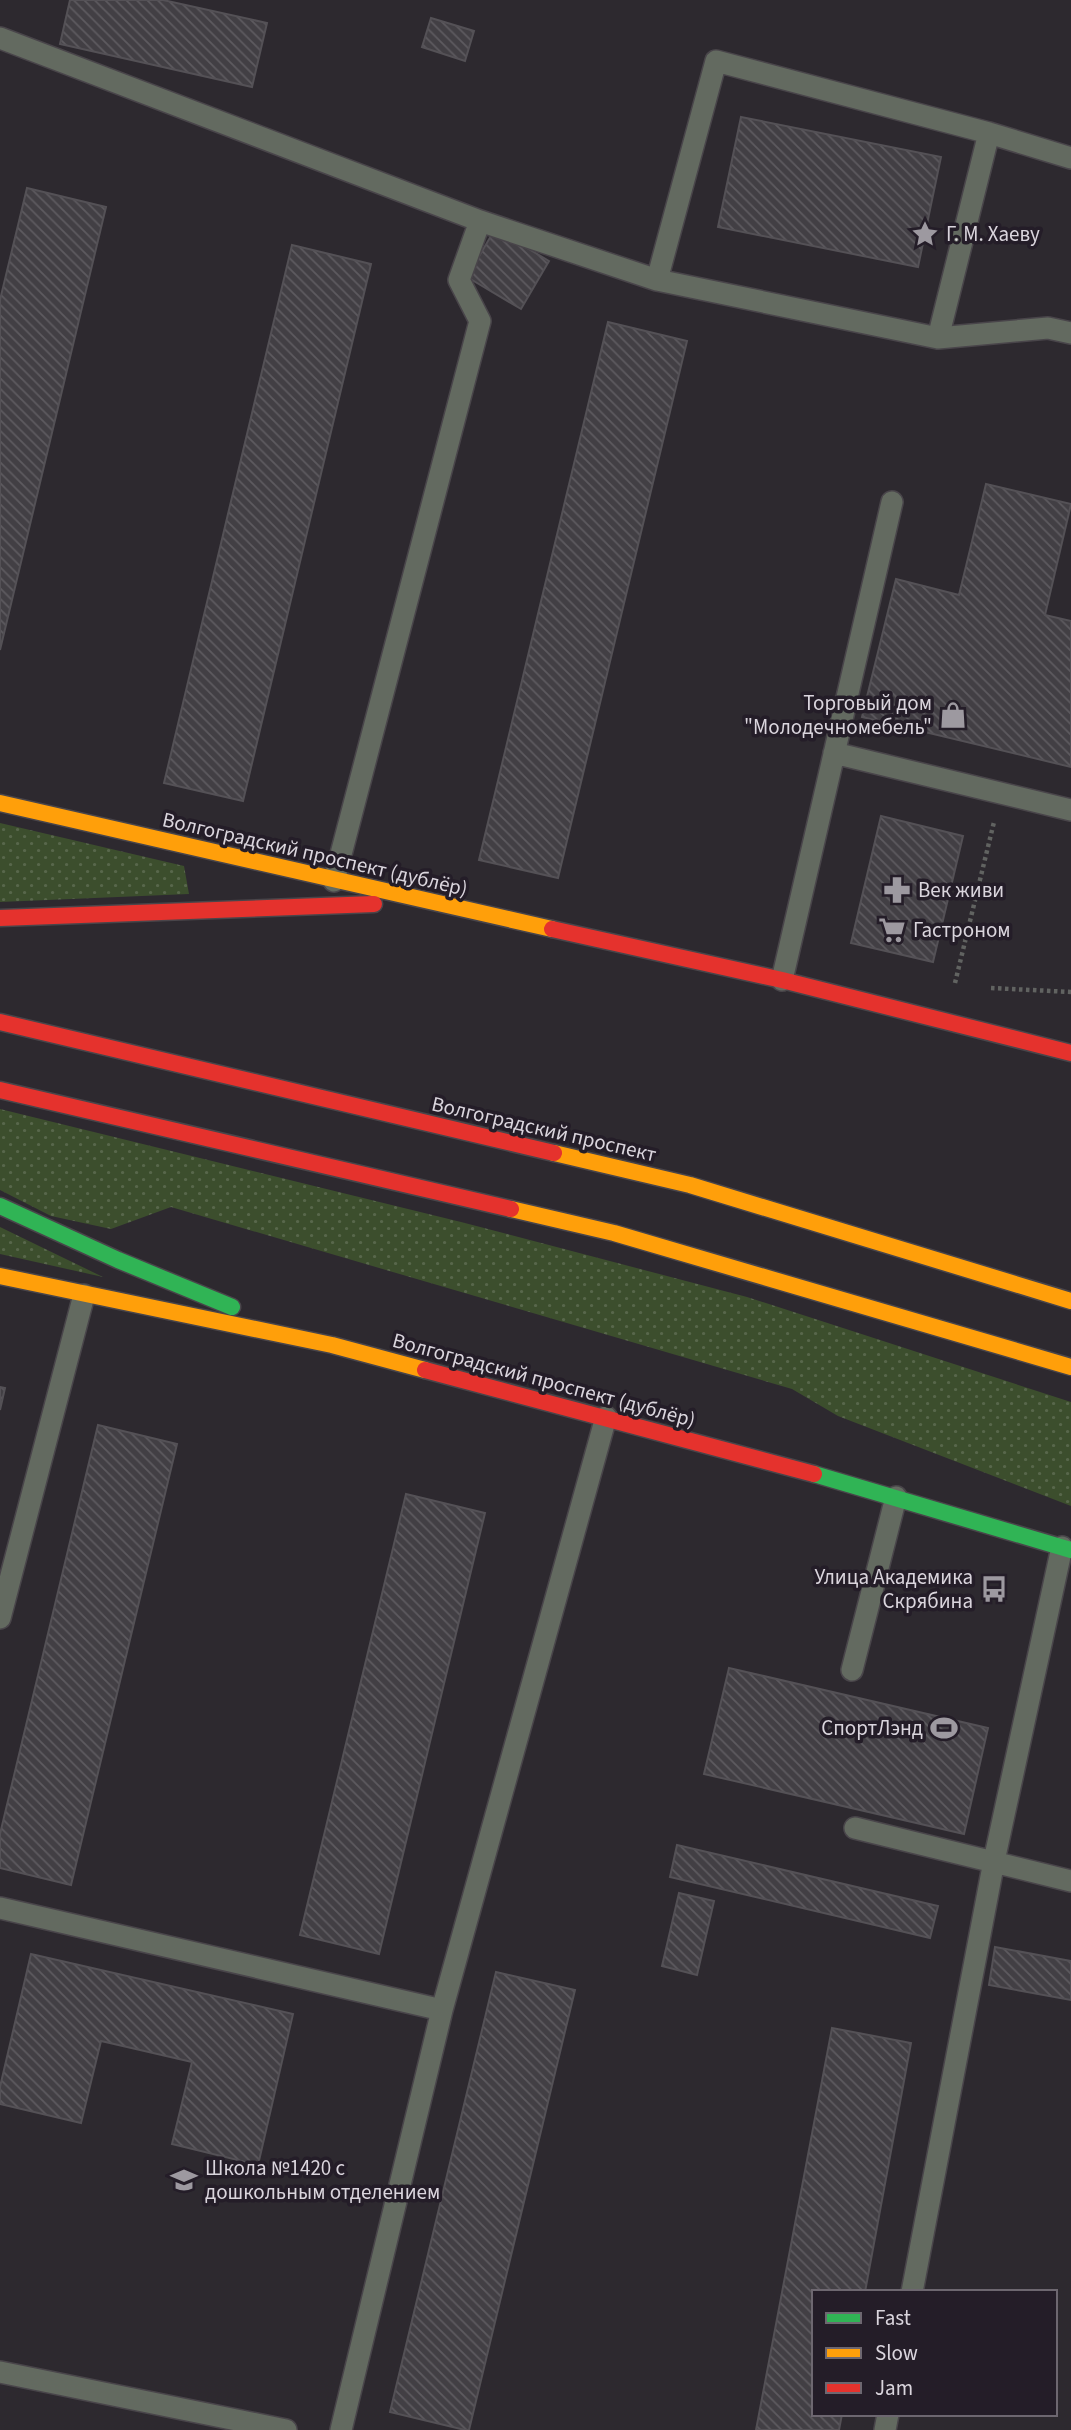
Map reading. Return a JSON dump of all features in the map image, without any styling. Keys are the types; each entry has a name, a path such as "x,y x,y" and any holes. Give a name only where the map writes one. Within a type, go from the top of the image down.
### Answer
{"main road":[{"name":"Волгоградский проспект (дублёр)","path":"0,803 782,981 1071,1053"},
{"path":"0,918 429,902"},
{"name":"Волгоградский проспект","path":"0,1022 690,1185 1071,1301"},
{"path":"0,1090 614,1233 1071,1367"},
{"path":"0,1206 209,1298 332,1345"},
{"name":"Волгоградский проспект (дублёр)","path":"0,1276 332,1345 896,1497 1066,1548"}],"lane":[{"path":"0,38 480,221 657,280 938,338 1048,328 1071,332"},
{"path":"657,280 716,61 989,133 1071,158"},
{"path":"938,338 989,133"},
{"path":"334,881 480,321 459,280 480,221"},
{"path":"782,981 892,502"},
{"path":"834,753 1071,810"},
{"path":"0,1618 84,1295"},
{"path":"341,2430 442,2010 606,1417"},
{"path":"852,1670 896,1497"},
{"path":"912,2290 994,1861 1066,1548"},
{"path":"855,1828 1071,1881"},
{"path":"0,1908 442,2010"},
{"path":"0,2372 286,2430"}],"path":[{"path":"954,987 1000,793"}],"green space":[{"path":"0,823 184,866 189,894 0,902"},
{"path":"0,1109 461,1222 747,1297 1071,1402 1071,1506 838,1416 792,1389 171,1207 111,1229 51,1216 0,1190"},
{"path":"0,1227 103,1277 0,1254"}],"building":[{"path":"70,0 163,0 267,23 252,87 60,44"},
{"path":"431,18 474,31 465,61 422,47"},
{"path":"741,117 941,157 918,267 718,227"},
{"path":"27,188 106,207 0,650 0,300"},
{"path":"495,229 549,261 521,309 467,277"},
{"path":"292,245 371,264 243,801 164,783"},
{"path":"608,322 687,341 558,878 479,860"},
{"path":"986,484 1071,504 1045,615 1071,621 1071,767 862,717 896,579 959,595"},
{"path":"881,816 963,836 933,962 851,943"},
{"path":"0,1387 5,1388 0,1410"},
{"path":"98,1425 177,1444 71,1885 0,1868 0,1834"},
{"path":"406,1494 485,1513 379,1954 300,1935"},
{"path":"729,1668 988,1728 964,1834 704,1774"},
{"path":"677,1845 938,1906 930,1938 670,1877"},
{"path":"679,1893 714,1901 697,1975 662,1966"},
{"path":"995,1947 1071,1961 1071,2000 989,1985"},
{"path":"31,1954 293,2014 258,2165 172,2144 192,2062 101,2041 81,2123 0,2104 0,2087"},
{"path":"496,1972 575,1990 469,2430 465,2430 390,2412"},
{"path":"832,2028 911,2043 865,2290 812,2290 812,2416 842,2416 839,2430 756,2430"}],"traffic: fast":[{"path":"0,1206 118,1260 232,1307"},
{"path":"814,1474 1071,1550"}],"traffic: slow":[{"path":"0,803 552,929"},
{"path":"554,1153 690,1185 1071,1301"},
{"path":"511,1209 614,1233 1071,1367"},
{"path":"0,1276 332,1345 425,1370"}],"traffic: jam":[{"path":"0,918 374,904"},
{"path":"552,929 782,980 1071,1053"},
{"path":"0,1022 554,1153"},
{"path":"0,1090 511,1209"},
{"path":"425,1370 814,1474"}],"place":[{"name":"Г. М. Хаеву","path":"925,234"},
{"name":"Торговый дом \"Молодечномебель\"","path":"953,715"},
{"name":"Век живи","path":"897,890"},
{"name":"Гастроном","path":"892,930"},
{"name":"Улица Академика Скрябина","path":"994,1589"},
{"name":"СпортЛэнд","path":"944,1728"},
{"name":"Школа №1420 с дошкольным отделением","path":"184,2180"}]}
